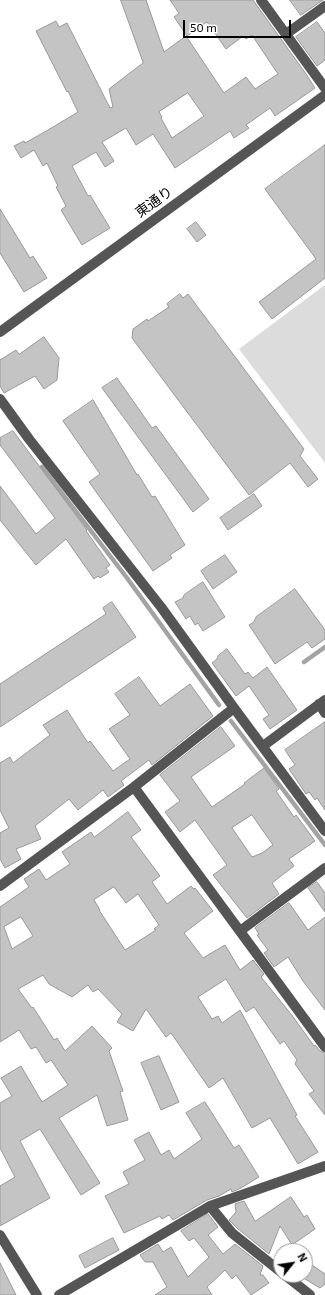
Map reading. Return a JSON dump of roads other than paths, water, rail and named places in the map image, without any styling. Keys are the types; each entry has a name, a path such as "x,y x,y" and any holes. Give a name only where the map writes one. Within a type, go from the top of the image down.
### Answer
{"street":[{"path":"261,0 325,88"},
{"path":"286,34 325,6"},
{"name":"東通り","path":"0,332 325,95"},
{"path":"0,399 29,439 161,606 325,831"},
{"path":"262,746 322,702 325,713"},
{"path":"0,886 134,787 234,708"},
{"path":"134,787 325,1047"},
{"path":"240,931 325,868"},
{"path":"59,1295 210,1206 325,1166"},
{"path":"210,1206 232,1233 273,1266"},
{"path":"0,1235 37,1295"},
{"path":"295,1283 310,1295"}],"waterway":[{"path":"42,467 127,578 219,705"},
{"path":"304,662 325,647"},
{"path":"231,721 325,845"}]}
